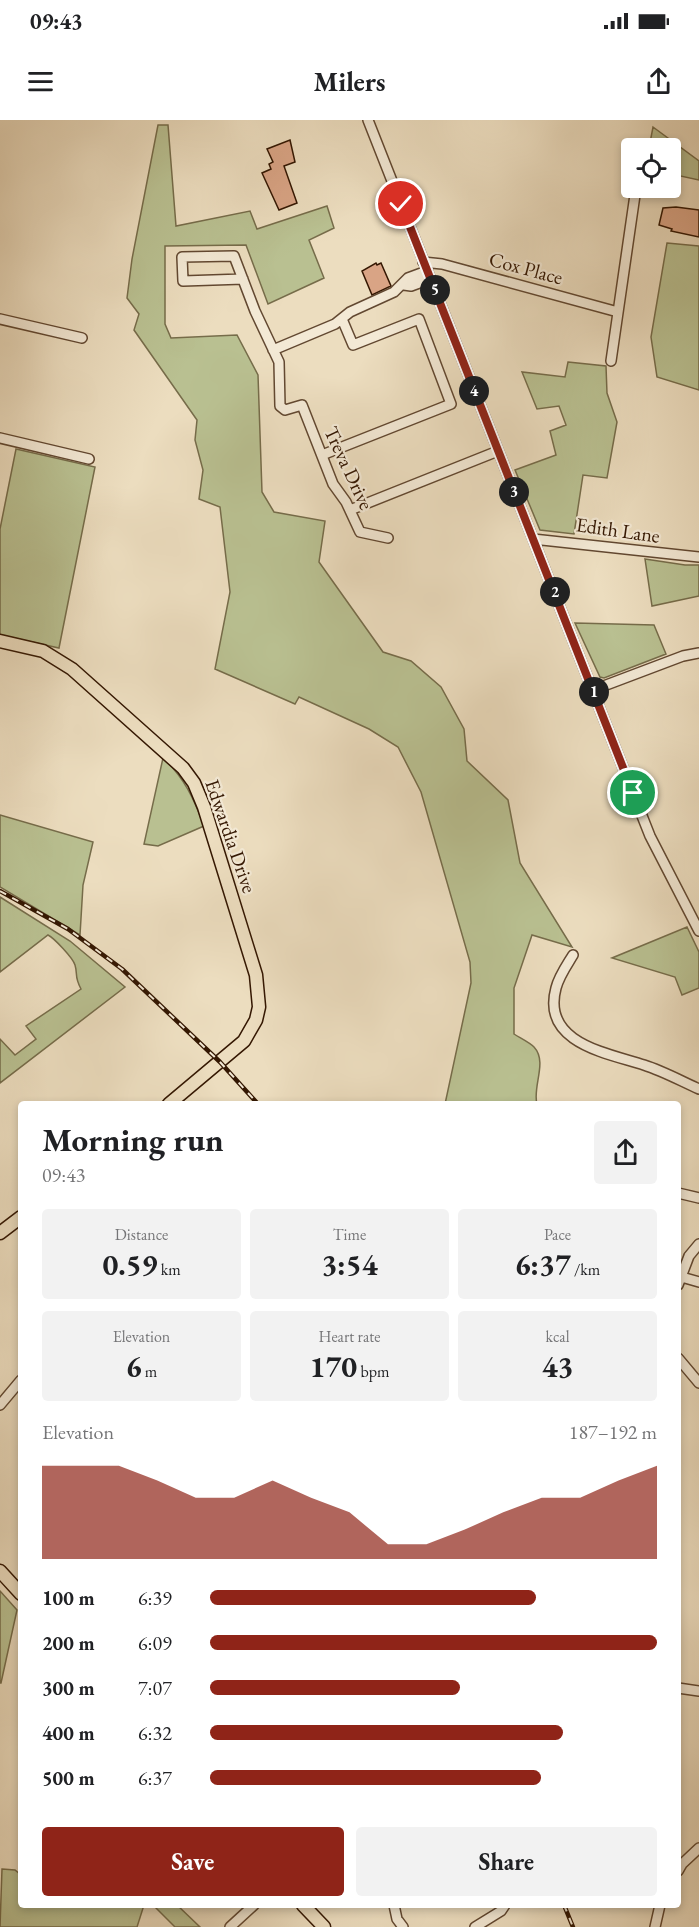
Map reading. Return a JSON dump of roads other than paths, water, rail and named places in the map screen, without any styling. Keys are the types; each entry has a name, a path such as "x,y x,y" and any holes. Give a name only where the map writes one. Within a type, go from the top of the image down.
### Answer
{"main road":[{"name":"Edwardia Drive","path":"0,641 43,651 72,669 183,768 194,783 204,807 256,975 259,1007 256,1020 244,1041 173,1101"},
{"path":"0,1233 18,1219"},
{"path":"0,1571 18,1591"},
{"path":"306,1908 324,1927"}],"street":[{"path":"368,120 650,836 699,931"},
{"path":"611,361 635,198"},
{"name":"Treva Drive","path":"243,279 183,281 182,257 234,256 280,368 280,406 285,410 302,405 333,484 350,510 360,532 388,538"},
{"name":"Cox Place","path":"273,350 342,319 350,312 404,285 411,286 427,270 442,264 618,312"},
{"path":"0,319 81,338"},
{"path":"322,455 451,404 419,319 353,345 342,319"},
{"path":"0,438 89,459"},
{"path":"350,510 498,451"},
{"name":"Edith Lane","path":"533,539 545,538 699,557"},
{"path":"594,690 683,656 699,653"},
{"path":"573,955 558,982 554,996 555,1012 561,1025 570,1036 588,1048 648,1066 699,1089"},
{"path":"681,1194 699,1198"},
{"path":"681,1274 688,1256 699,1244"},
{"path":"681,1279 699,1282"},
{"path":"681,1362 699,1383"},
{"path":"0,1405 18,1384"},
{"path":"681,1688 699,1691"},
{"path":"681,1866 699,1848"},
{"path":"230,1927 251,1908"},
{"path":"395,1908 397,1919 403,1927"},
{"path":"475,1927 503,1908"},
{"path":"655,1927 659,1908"},
{"path":"491,1917 496,1927"}],"railway":[{"path":"0,891 68,929 122,969 220,1062 255,1101"},
{"path":"565,1908 573,1927"}]}
